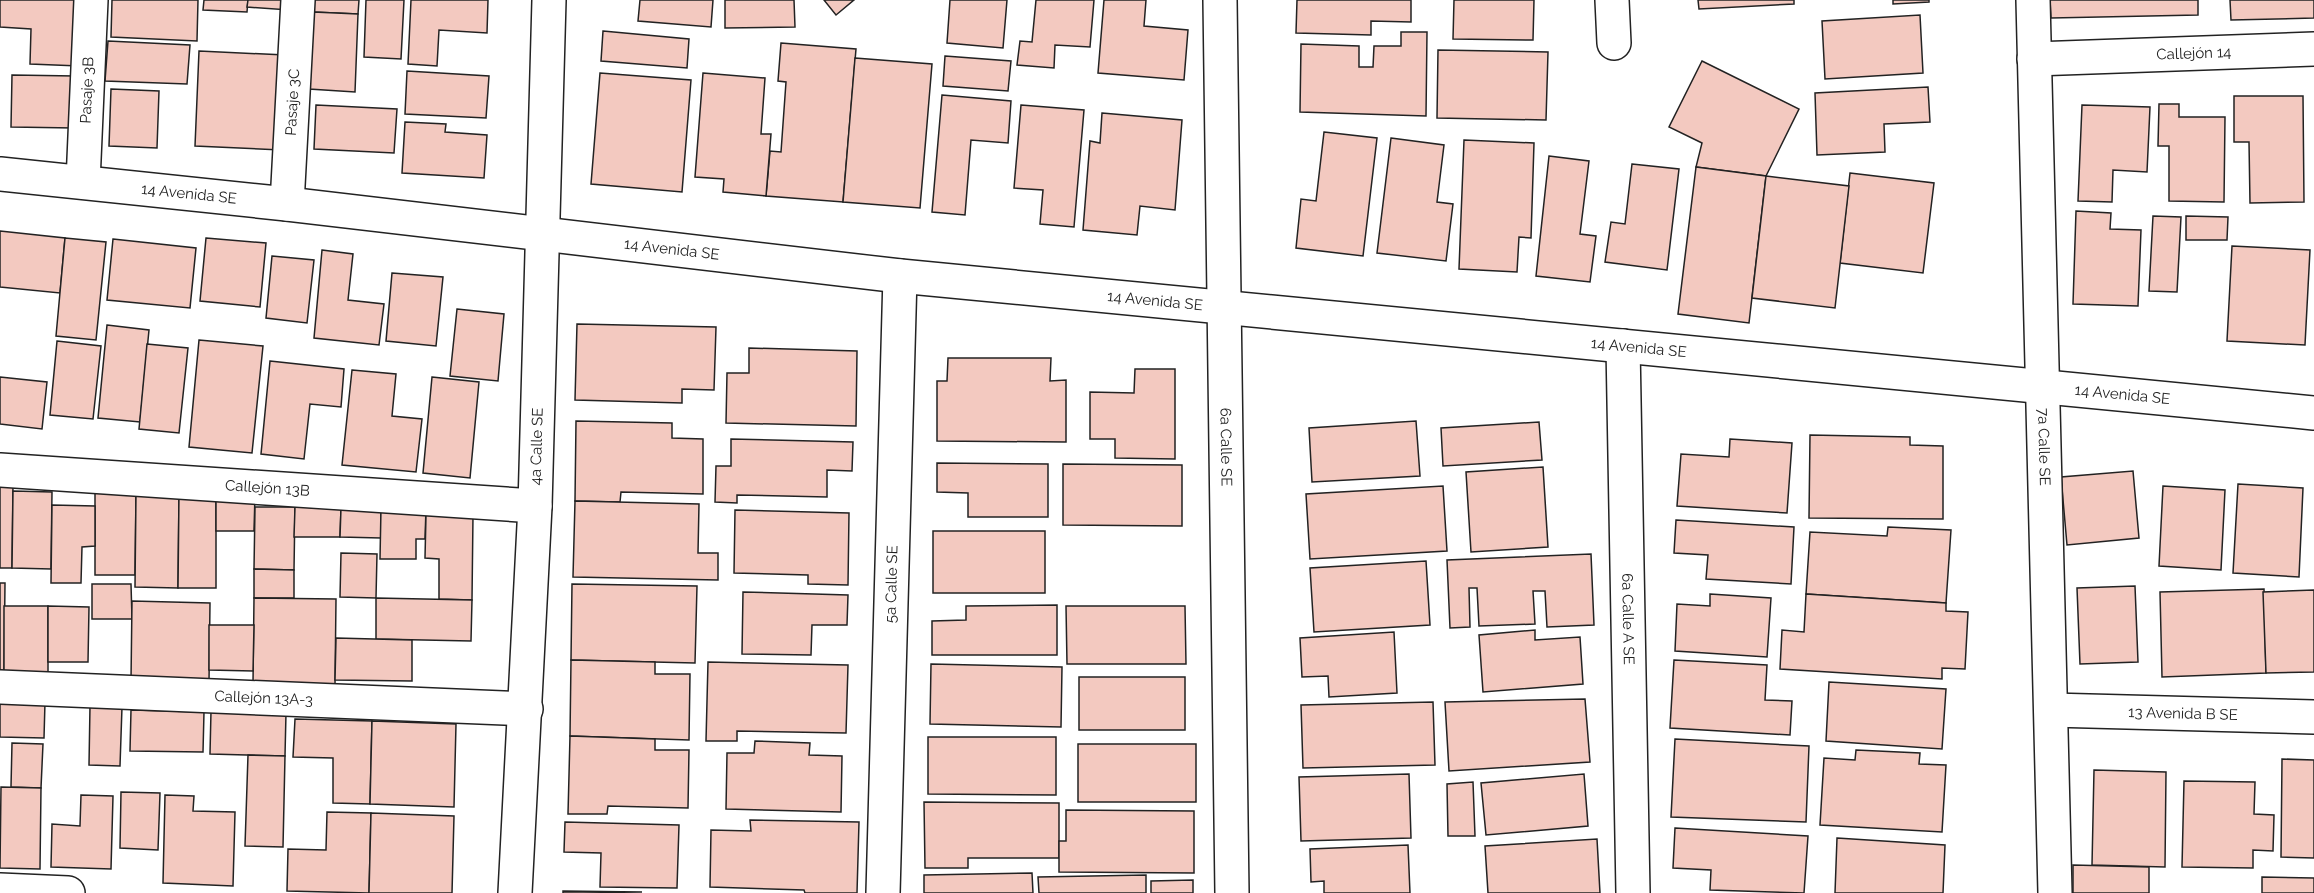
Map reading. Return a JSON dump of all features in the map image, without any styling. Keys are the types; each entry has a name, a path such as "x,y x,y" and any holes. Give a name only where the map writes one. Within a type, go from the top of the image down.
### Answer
{"street":[{"name":"Pasaje 3B","path":"83,182 91,0"},
{"name":"Pasaje 3C","path":"287,204 298,0"},
{"name":"4a Calle SE","path":"515,893 536,506 549,0"},
{"name":"6a Calle SE","path":"1220,0 1232,893"},
{"path":"1612,0 1614,43"},
{"name":"7a Calle SE","path":"2033,0 2055,893"},
{"name":"Callejón 14","path":"2034,59 2314,49"},
{"name":"14 Avenida SE","path":"0,174 542,232 900,276 2314,413"},
{"name":"5a Calle SE","path":"883,893 900,276"},
{"name":"6a Calle A SE","path":"1623,346 1633,893"},
{"name":"Callejón 13B","path":"0,470 536,506"},
{"name":"Callejón 13A-3","path":"0,687 526,709"},
{"name":"13 Avenida B SE","path":"2051,710 2314,717"},
{"path":"0,890 68,893"}],"building":[{"path":"0,0 83,0 79,66 30,64 31,29 0,27"},
{"path":"112,0 198,0 197,41 111,37"},
{"path":"204,0 248,0 247,12 203,10"},
{"path":"248,0 289,0 289,10 247,7"},
{"path":"313,0 359,0 358,14 313,12"},
{"path":"366,0 404,0 401,59 364,57"},
{"path":"411,0 488,0 487,33 439,30 437,66 408,64"},
{"path":"640,0 713,0 711,27 638,21"},
{"path":"725,0 794,0 795,27 725,28"},
{"path":"824,0 854,0 836,15"},
{"path":"950,0 1007,0 1003,48 947,43"},
{"path":"1036,0 1094,0 1090,47 1055,45 1054,68 1017,65 1020,41 1032,42"},
{"path":"1104,0 1146,0 1144,26 1188,30 1184,80 1098,73"},
{"path":"1297,0 1411,0 1411,22 1371,21 1371,35 1296,33"},
{"path":"1454,0 1534,0 1533,40 1453,39"},
{"path":"1698,0 1794,0 1794,4 1699,9"},
{"path":"1893,0 1929,0 1929,2 1893,4"},
{"path":"2050,0 2198,0 2198,15 2051,18"},
{"path":"2230,0 2314,0 2314,18 2231,20"},
{"path":"313,12 358,14 355,92 309,89"},
{"path":"1920,15 1923,73 1825,79 1822,21"},
{"path":"603,31 689,39 687,68 601,61"},
{"path":"1401,32 1427,32 1426,116 1300,112 1301,44 1359,46 1359,67 1373,67 1374,46 1401,46"},
{"path":"108,41 190,45 187,84 105,81"},
{"path":"781,43 856,49 843,202 766,196 770,151 781,152 786,82 778,81"},
{"path":"1438,50 1548,52 1546,120 1437,118"},
{"path":"199,51 285,55 281,150 195,146"},
{"path":"945,56 1011,61 1008,91 943,86"},
{"path":"855,58 932,64 920,208 843,202"},
{"path":"1702,61 1799,109 1766,176 1696,167 1702,143 1669,127"},
{"path":"407,71 489,76 486,118 405,114"},
{"path":"600,73 691,80 682,192 591,184"},
{"path":"703,73 765,78 761,134 771,134 766,196 723,192 724,179 695,177"},
{"path":"12,75 75,76 74,128 11,127"},
{"path":"1928,87 1930,122 1884,124 1885,152 1817,155 1815,93"},
{"path":"111,89 159,91 157,148 109,146"},
{"path":"942,95 1011,101 1008,143 971,140 965,215 932,212"},
{"path":"2234,96 2303,96 2304,202 2250,203 2249,142 2234,142"},
{"path":"2159,104 2179,104 2179,117 2225,117 2224,202 2169,201 2169,146 2158,146"},
{"path":"316,105 397,109 394,153 314,149"},
{"path":"1021,105 1084,110 1074,227 1040,224 1043,190 1014,188"},
{"path":"2082,105 2150,107 2147,172 2113,170 2112,202 2078,201"},
{"path":"1102,113 1182,120 1175,210 1140,206 1137,235 1083,230 1090,141 1100,143"},
{"path":"405,122 446,124 445,132 487,135 484,178 402,173"},
{"path":"1324,132 1377,138 1363,256 1296,248 1301,199 1316,201"},
{"path":"1391,138 1444,145 1437,202 1453,204 1446,261 1377,253"},
{"path":"1464,140 1534,143 1531,238 1519,237 1517,272 1459,269"},
{"path":"1549,156 1589,161 1580,234 1596,236 1590,282 1536,276"},
{"path":"1632,164 1679,169 1667,270 1605,262 1611,222 1625,224"},
{"path":"1696,167 1766,176 1749,323 1678,314"},
{"path":"1850,173 1934,183 1923,273 1840,263"},
{"path":"1766,176 1849,186 1835,308 1752,298"},
{"path":"2076,211 2111,213 2110,229 2141,230 2138,306 2073,304"},
{"path":"2153,216 2181,217 2177,292 2149,291"},
{"path":"2186,216 2228,217 2227,240 2186,240"},
{"path":"0,231 65,238 60,293 0,287"},
{"path":"65,238 106,242 96,340 56,336"},
{"path":"206,238 266,243 260,307 200,301"},
{"path":"113,239 196,248 190,308 107,300"},
{"path":"2232,246 2310,250 2305,345 2227,341"},
{"path":"322,250 353,254 348,300 384,304 379,345 314,338"},
{"path":"272,256 314,260 307,323 266,318"},
{"path":"392,273 443,277 436,346 386,341"},
{"path":"457,309 504,314 498,381 450,376"},
{"path":"577,324 716,327 714,390 682,389 682,403 575,400"},
{"path":"107,325 149,330 140,422 98,418"},
{"path":"199,340 263,346 252,453 189,447"},
{"path":"57,341 101,346 93,419 50,415"},
{"path":"147,344 188,348 179,433 139,429"},
{"path":"749,348 857,351 856,426 726,423 727,373 749,373"},
{"path":"948,358 1051,358 1050,381 1066,380 1066,442 937,441 937,381 947,381"},
{"path":"270,361 344,369 341,407 310,404 304,459 261,454"},
{"path":"1135,369 1175,369 1175,459 1115,458 1115,439 1090,439 1090,392 1134,393"},
{"path":"352,370 396,374 392,416 422,419 416,472 342,465"},
{"path":"0,377 47,382 42,429 0,424"},
{"path":"432,377 479,382 470,478 423,473"},
{"path":"576,421 672,423 672,438 703,439 703,494 621,492 620,502 575,501"},
{"path":"1416,421 1420,476 1312,482 1309,428"},
{"path":"1539,422 1542,460 1443,466 1441,428"},
{"path":"1810,435 1910,437 1910,445 1943,446 1943,519 1809,518"},
{"path":"731,439 853,442 852,471 827,470 827,497 737,495 737,503 715,502 716,466 731,466"},
{"path":"1730,439 1792,443 1787,513 1677,506 1681,454 1729,457"},
{"path":"937,463 1048,464 1048,517 968,517 968,493 937,492"},
{"path":"1063,464 1182,465 1182,526 1063,525"},
{"path":"1543,467 1548,547 1471,552 1466,472"},
{"path":"2133,471 2139,538 2067,545 2061,477"},
{"path":"0,483 13,483 12,568 0,568"},
{"path":"2238,484 2303,488 2299,577 2233,573"},
{"path":"1443,486 1447,551 1310,559 1306,494"},
{"path":"2163,486 2225,490 2221,570 2159,566"},
{"path":"13,491 52,492 51,569 12,568"},
{"path":"95,492 136,493 135,575 95,575"},
{"path":"136,493 179,493 178,588 135,587"},
{"path":"179,493 216,494 216,588 178,588"},
{"path":"216,494 255,495 254,531 216,531"},
{"path":"575,501 699,504 698,553 718,553 718,580 573,577"},
{"path":"52,505 95,506 95,546 82,547 81,583 51,583"},
{"path":"255,507 295,507 294,570 254,569"},
{"path":"295,507 341,508 340,537 294,537"},
{"path":"341,508 381,508 381,538 340,537"},
{"path":"381,508 426,509 425,539 416,539 416,559 380,559"},
{"path":"735,510 849,513 848,585 808,584 808,575 734,573"},
{"path":"426,515 473,515 472,600 439,599 439,559 425,558"},
{"path":"1676,520 1794,527 1791,584 1706,579 1708,555 1674,553"},
{"path":"1888,527 1951,530 1946,603 1806,594 1810,532 1887,536"},
{"path":"933,531 1045,531 1045,593 933,593"},
{"path":"341,553 377,554 376,598 340,597"},
{"path":"1591,554 1594,625 1547,627 1545,591 1533,591 1535,624 1479,626 1477,588 1469,588 1470,627 1450,628 1447,560"},
{"path":"1426,561 1430,625 1314,632 1310,568"},
{"path":"254,569 294,570 294,598 254,598"},
{"path":"0,583 5,583 4,672 0,672"},
{"path":"92,584 131,584 132,619 92,619"},
{"path":"572,584 697,586 695,663 571,660"},
{"path":"2135,586 2138,662 2080,664 2077,588"},
{"path":"2264,589 2266,673 2162,677 2160,592"},
{"path":"2314,590 2314,672 2266,673 2263,592"},
{"path":"743,592 848,595 847,625 812,625 811,655 742,654"},
{"path":"1710,594 1771,598 1767,657 1675,651 1677,604 1710,606"},
{"path":"1806,594 1946,603 1946,611 1968,612 1965,669 1942,668 1942,679 1780,669 1782,630 1804,632"},
{"path":"254,598 336,599 335,685 253,684"},
{"path":"376,598 472,600 471,641 376,639"},
{"path":"132,601 210,603 209,682 131,681"},
{"path":"1057,605 1057,655 932,655 932,621 966,620 966,606"},
{"path":"4,606 48,606 48,672 4,672"},
{"path":"48,606 89,607 88,662 48,662"},
{"path":"1066,606 1185,606 1186,664 1067,664"},
{"path":"209,625 254,625 253,671 209,670"},
{"path":"1535,630 1535,640 1580,637 1583,684 1483,692 1479,635"},
{"path":"1394,632 1397,693 1329,697 1328,676 1302,677 1300,638"},
{"path":"336,638 412,640 412,681 335,680"},
{"path":"571,660 655,662 655,674 690,674 689,740 570,736"},
{"path":"1674,660 1767,665 1765,700 1792,701 1790,735 1670,728"},
{"path":"708,662 848,665 846,733 737,731 737,741 706,741"},
{"path":"931,664 1062,667 1061,727 930,724"},
{"path":"1079,677 1185,677 1185,730 1079,730"},
{"path":"1829,682 1946,689 1942,749 1826,741"},
{"path":"1585,699 1590,762 1449,771 1445,702"},
{"path":"0,701 45,702 44,738 0,737"},
{"path":"1433,702 1435,765 1303,768 1301,705"},
{"path":"90,706 122,707 120,766 89,765"},
{"path":"131,710 204,712 203,752 130,751"},
{"path":"211,711 286,713 285,756 210,754"},
{"path":"295,719 372,721 370,804 333,803 333,758 293,757"},
{"path":"372,721 456,724 454,807 370,804"},
{"path":"570,736 655,739 655,750 689,750 688,808 608,806 607,814 568,814"},
{"path":"928,737 1056,737 1056,795 928,794"},
{"path":"1675,739 1809,746 1806,822 1671,817"},
{"path":"755,741 810,743 809,755 842,756 841,812 726,809 727,753 754,753"},
{"path":"12,743 43,744 41,788 11,787"},
{"path":"1078,744 1196,744 1196,802 1078,802"},
{"path":"1856,750 1920,753 1919,764 1946,765 1942,832 1820,825 1824,758 1855,760"},
{"path":"248,755 285,756 283,847 245,846"},
{"path":"2282,759 2314,760 2314,858 2281,857"},
{"path":"2094,770 2166,772 2165,867 2092,865"},
{"path":"1409,774 1411,838 1301,841 1299,777"},
{"path":"1584,774 1588,826 1486,835 1481,783"},
{"path":"2184,781 2255,782 2254,814 2274,815 2273,851 2253,850 2253,868 2182,867"},
{"path":"1473,782 1475,836 1448,836 1447,784"},
{"path":"1,787 41,788 40,869 0,868"},
{"path":"121,792 160,793 158,850 120,848"},
{"path":"81,795 113,796 111,869 51,867 52,824 80,826"},
{"path":"165,795 194,796 193,811 235,812 233,886 163,883"},
{"path":"924,802 1059,803 1059,858 968,858 968,868 925,868"},
{"path":"1066,810 1194,811 1194,873 1059,872 1059,841 1066,841"},
{"path":"327,812 371,813 369,893 287,891 288,849 326,850"},
{"path":"371,813 454,816 452,893 369,893"},
{"path":"750,820 859,822 857,893 805,893 804,890 710,887 711,830 751,831"},
{"path":"565,822 679,825 677,888 600,887 601,853 564,852"},
{"path":"1675,828 1808,836 1804,893 1710,890 1711,870 1673,868"},
{"path":"1837,838 1945,845 1943,893 1835,893"},
{"path":"1597,839 1600,893 1488,893 1485,846"},
{"path":"1408,845 1410,893 1324,893 1324,881 1311,882 1310,849"},
{"path":"2073,865 2149,867 2149,893 2073,893"},
{"path":"1032,873 1033,893 924,893 924,875"},
{"path":"1146,875 1146,893 1039,893 1038,877"},
{"path":"2262,877 2314,878 2314,893 2262,893"},
{"path":"1193,880 1193,893 1151,893 1151,881"},
{"path":"563,891 642,892 563,893"}]}
